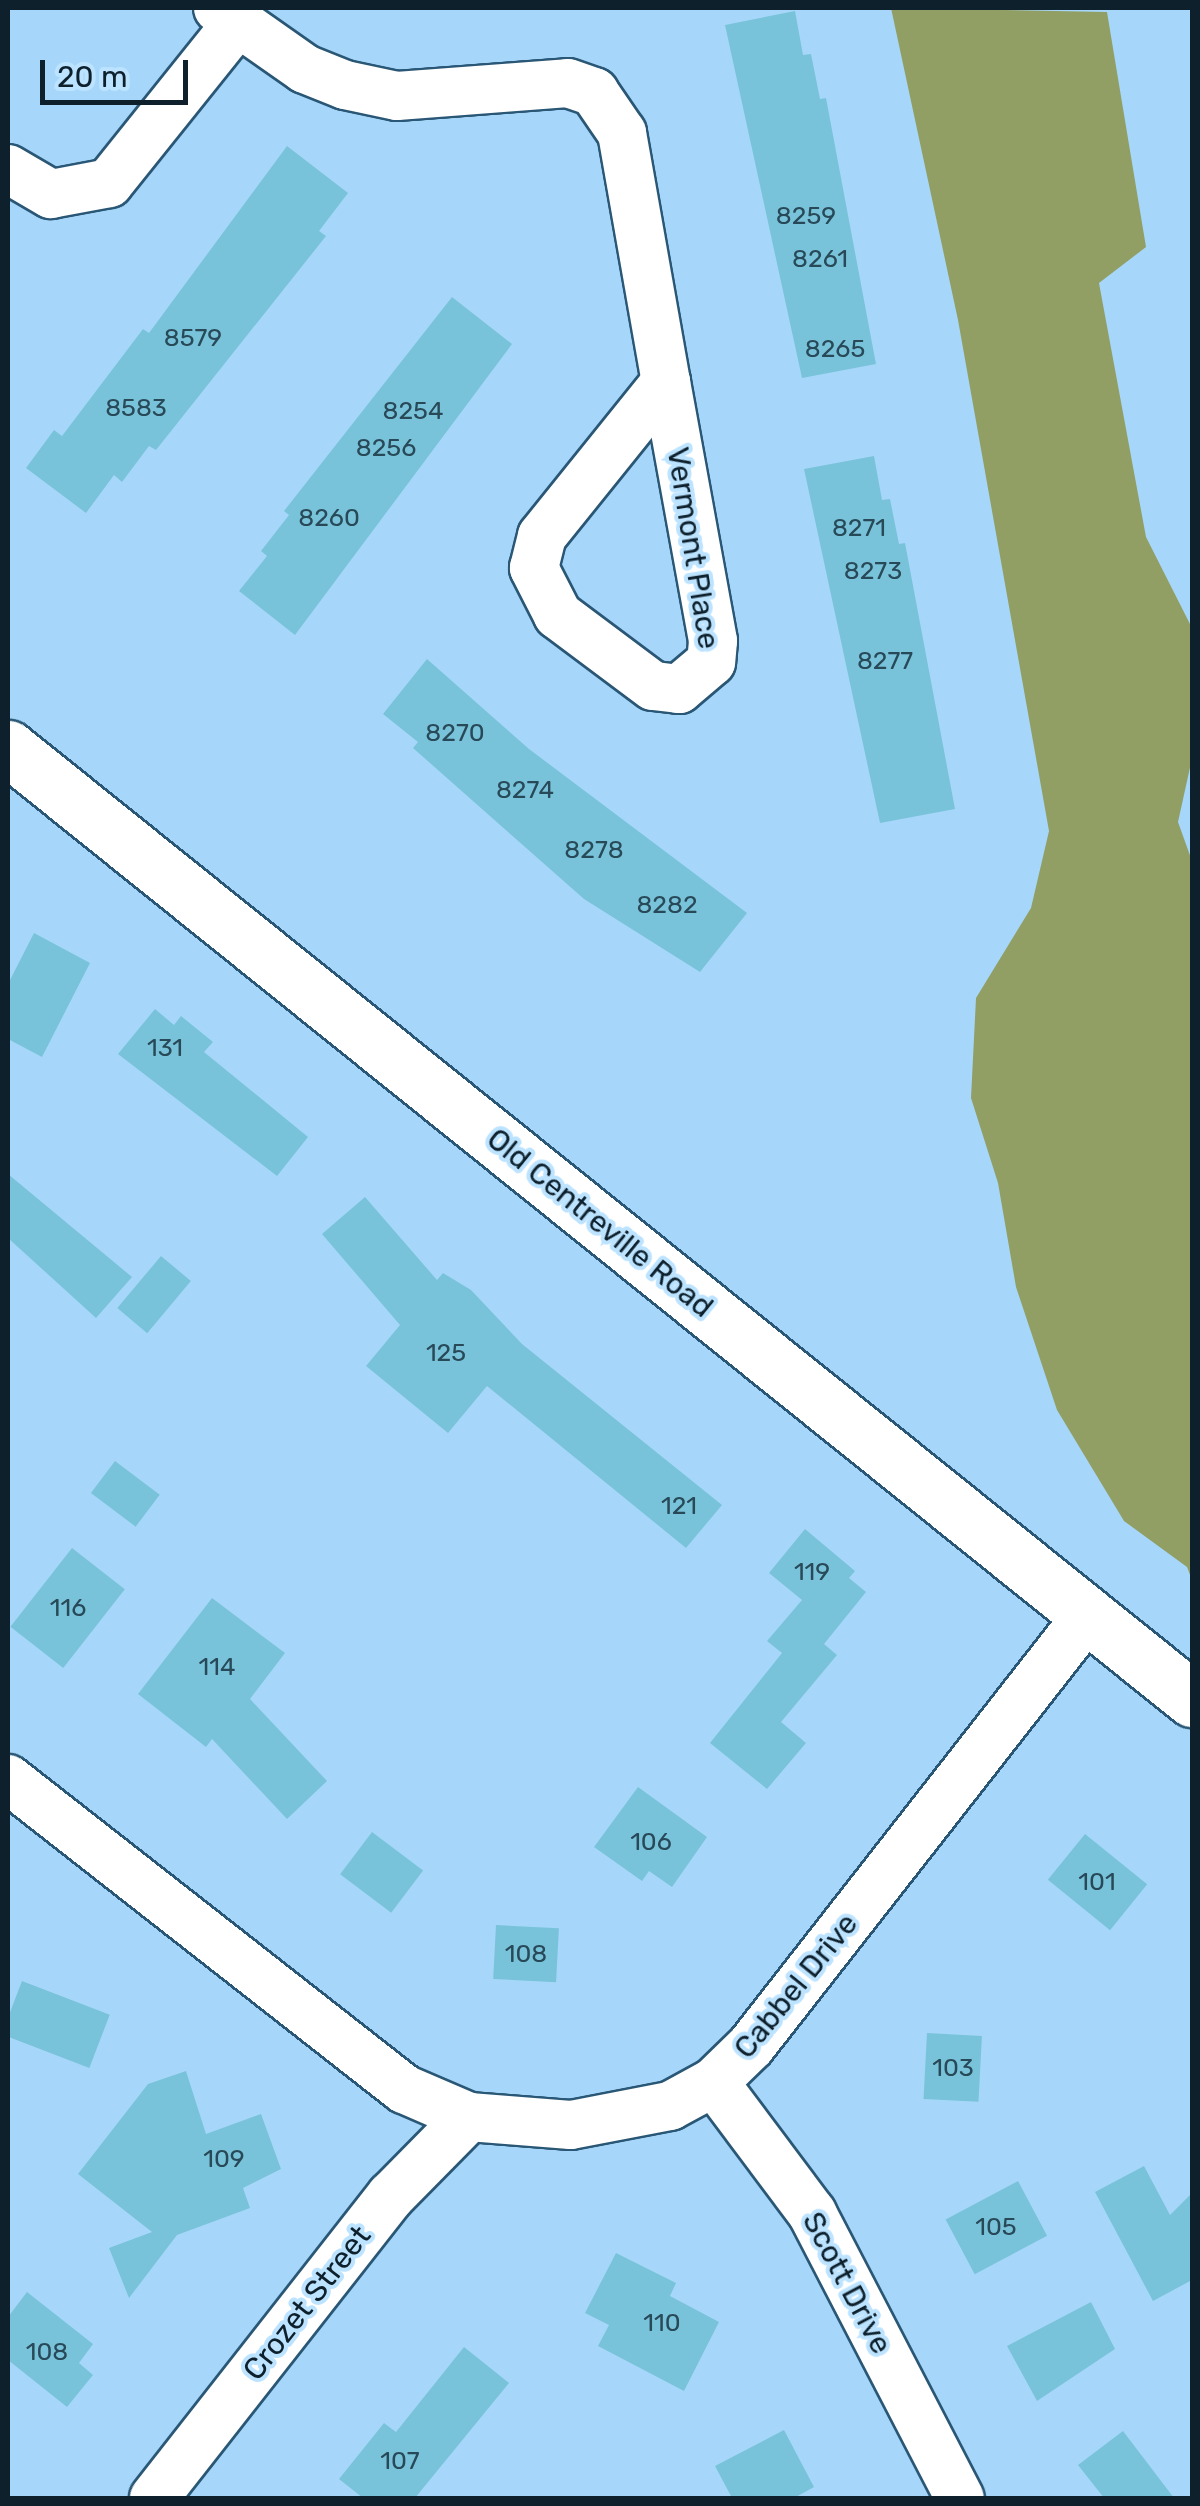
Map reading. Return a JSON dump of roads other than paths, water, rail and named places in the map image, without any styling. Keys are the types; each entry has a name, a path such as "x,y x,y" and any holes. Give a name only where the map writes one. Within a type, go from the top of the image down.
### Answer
{"street":[{"path":"8,169 50,194 109,183 228,15"},
{"name":"Vermont Place","path":"228,15 305,69 397,96 568,84 594,92 622,132 713,641 711,662 679,690 653,686 558,615 534,568 542,536 666,382"},
{"name":"Old Centreville Road","path":"8,748 1192,1699"},
{"name":"Cabbel Drive","path":"8,1779 404,2088 469,2117 571,2125 670,2106 714,2082 751,2046 1088,1615"},
{"name":"Scott Drive","path":"714,2082 812,2213 960,2498"},
{"name":"Crozet Street","path":"154,2498 391,2196 469,2117"}]}
